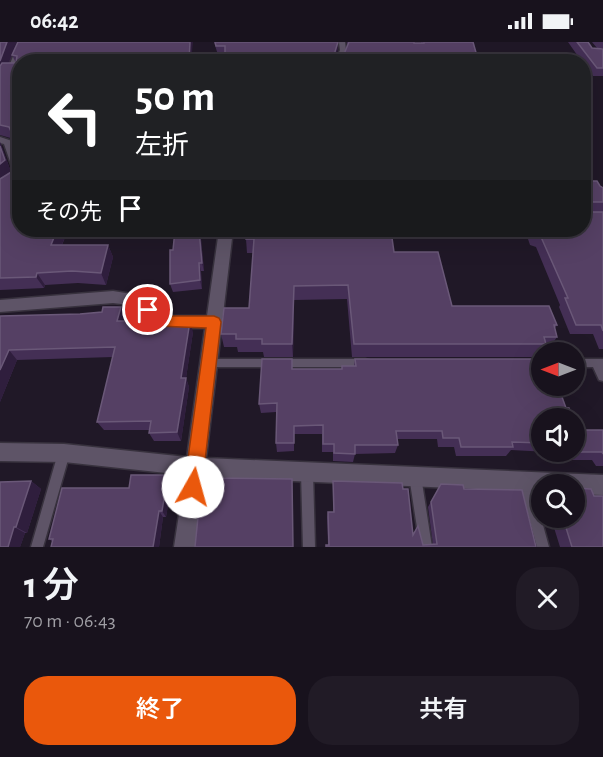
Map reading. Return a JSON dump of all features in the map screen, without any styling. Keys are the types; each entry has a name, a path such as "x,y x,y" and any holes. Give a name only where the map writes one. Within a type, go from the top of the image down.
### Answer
{"street":[{"path":"0,140 9,142 12,154"},
{"path":"185,547 225,237"},
{"path":"0,306 113,297 133,299 162,322 214,322"},
{"path":"0,452 64,453 195,467 603,485"}],"lane":[{"path":"209,363 375,363"},
{"path":"600,363 603,377"},
{"path":"37,547 64,453"},
{"path":"307,472 309,547"},
{"path":"415,476 426,547"},
{"path":"525,481 543,547"}],"building":[{"path":"0,42 7,42 0,61"},
{"path":"18,42 190,42 189,54 12,54"},
{"path":"215,42 338,42 334,54 225,54 225,46 216,46"},
{"path":"349,42 473,42 476,54 344,54"},
{"path":"577,42 588,42 592,48 603,49 603,68 597,68 591,60 591,54 586,54"},
{"path":"2,63 12,63 12,134 9,127 0,125 0,66"},
{"path":"0,146 5,160 0,164"},
{"path":"12,172 12,237 54,237 51,245 108,245 101,273 72,271 37,273 36,277 0,278 0,179"},
{"path":"591,181 597,181 603,188 603,202 591,202"},
{"path":"591,212 603,212 603,331 601,325 576,325 565,298 568,298 541,237 591,237"},
{"path":"174,237 200,237 202,263 199,263 200,280 170,284 170,250 173,250"},
{"path":"246,237 392,238 394,252 438,252 452,306 549,306 557,325 554,325 557,337 544,337 545,342 531,342 531,344 354,344 348,285 294,286 292,344 262,344 262,339 236,339 236,334 221,334 224,308 249,308 254,239 246,239"},
{"path":"103,307 121,307 117,321 134,321 133,323 190,321 181,378 186,378 177,432 149,433 151,421 97,422 115,347 9,350 0,370 0,316 80,314 102,312"},
{"path":"262,359 292,359 292,369 342,369 342,366 356,366 355,359 531,359 531,396 562,396 566,408 531,408 531,443 512,442 513,447 461,447 459,438 443,438 442,431 396,431 398,445 355,445 355,454 334,453 334,444 323,444 323,425 294,426 294,443 276,443 277,403 259,404"},
{"path":"585,430 603,430 603,454 602,452 585,452"},
{"path":"131,475 168,475 153,547 51,547 53,539 49,539 62,488 129,488"},
{"path":"202,478 292,479 293,547 195,547"},
{"path":"31,481 8,547 0,547 0,482"},
{"path":"333,481 402,483 403,489 408,489 413,535 418,526 423,545 437,544 431,502 441,484 463,485 464,489 522,490 536,547 326,547 329,545 328,512 334,512"},
{"path":"585,489 591,489 594,496 603,496 603,547 572,547 566,528 585,528"}],"route":[{"path":"148,310 162,322 214,322 193,487"}]}
